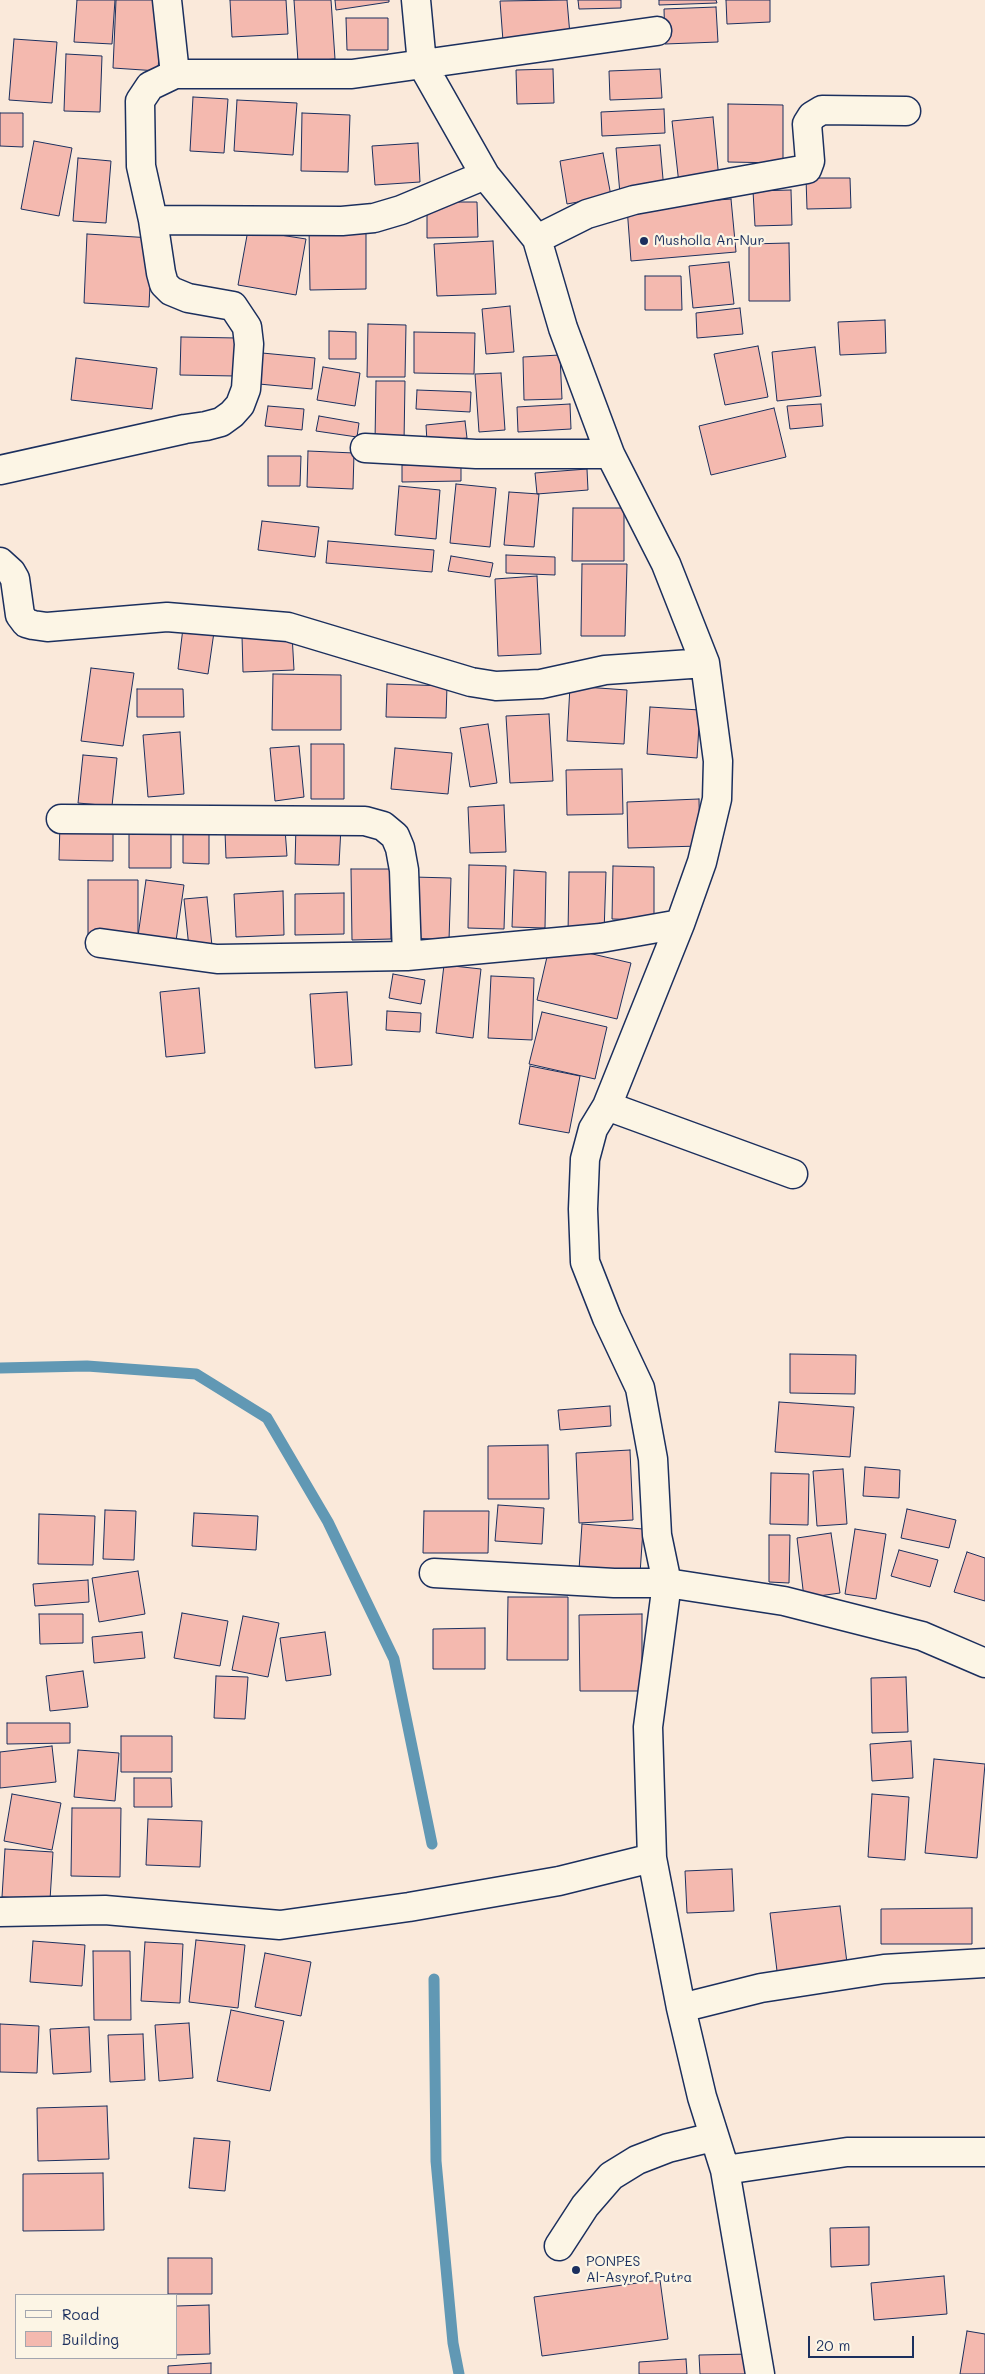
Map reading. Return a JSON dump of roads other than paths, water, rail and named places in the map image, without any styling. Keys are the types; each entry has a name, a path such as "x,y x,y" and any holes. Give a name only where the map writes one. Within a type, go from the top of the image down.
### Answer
{"street":[{"path":"167,0 175,74"},
{"path":"416,0 422,64 485,175 537,238 563,328 610,454 666,564 705,663 718,761 717,799 702,862 680,924 607,1106 593,1129 584,1159 583,1209 585,1262 640,1388 653,1459 657,1534 667,1583 648,1727 652,1858 680,2008 713,2137 738,2167 760,2374"},
{"path":"0,470 221,422 240,405 246,389 249,344 247,327 241,316 233,306 188,298 171,291 164,284 154,220 141,166 140,101 150,86 175,74 352,74 657,31"},
{"path":"537,238 587,214 634,200 807,169 810,161 807,124 812,116 822,110 906,111"},
{"path":"154,220 342,221 374,218 400,210 485,175"},
{"path":"364,448 476,454 610,454"},
{"path":"0,562 11,572 15,580 20,615 26,623 33,625 47,627 167,618 288,627 471,682 496,686 541,684 605,670 705,663"},
{"path":"61,819 365,821 383,826 395,836 400,848 404,870 407,956"},
{"path":"100,943 217,959 407,956 601,938 680,924"},
{"path":"607,1106 792,1174"},
{"path":"434,1573 614,1583 667,1583 784,1602 913,1633 985,1663"},
{"path":"0,1912 106,1910 280,1925 409,1907 559,1882 652,1858"},
{"path":"680,2008 770,1986 884,1970 985,1963"},
{"path":"559,2246 585,2206 611,2176 637,2160 668,2148 713,2137"},
{"path":"738,2167 847,2152 985,2152"}],"waterway":[{"path":"0,1368 87,1366 196,1374 267,1418 328,1522 394,1659 432,1844"},
{"path":"434,1979 436,2161 453,2343 459,2374"}],"place":[{"name":"Musholla An-Nur","path":"644,241"},
{"name":"PONPES Al-Asyrof Putra","path":"576,2270"}]}
